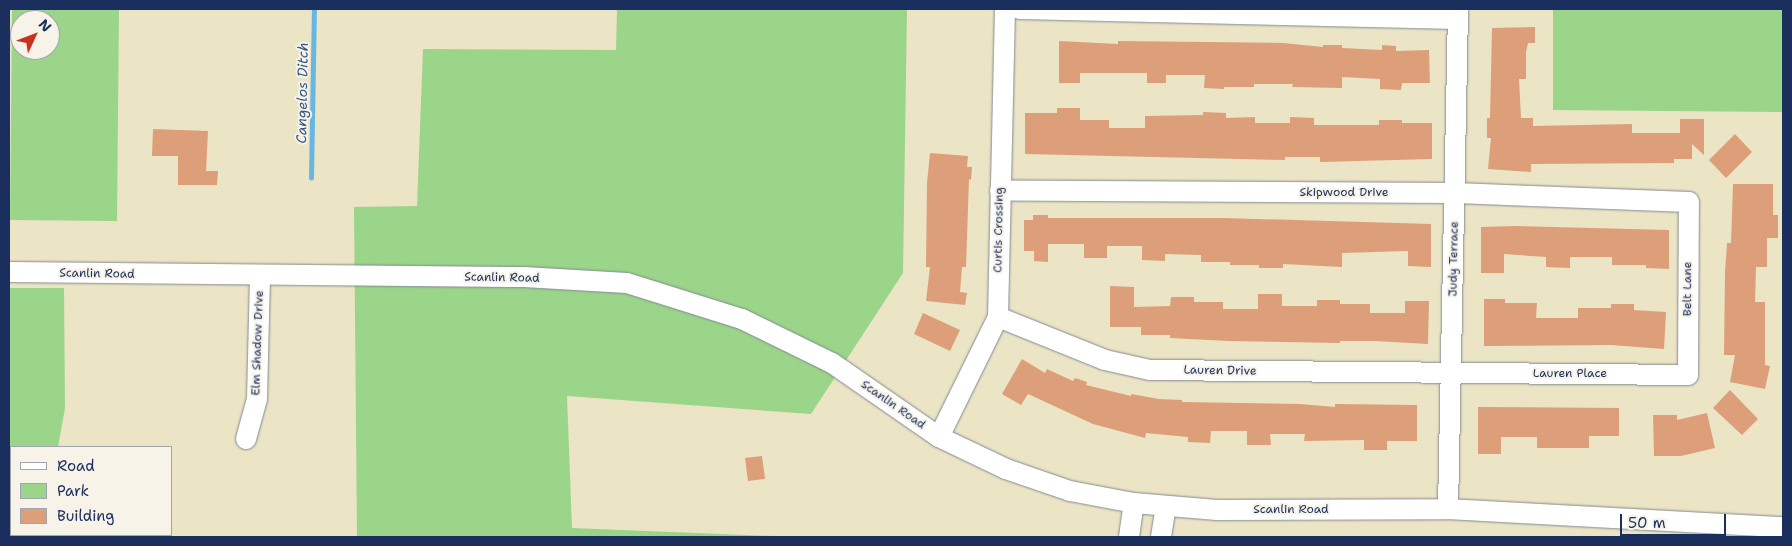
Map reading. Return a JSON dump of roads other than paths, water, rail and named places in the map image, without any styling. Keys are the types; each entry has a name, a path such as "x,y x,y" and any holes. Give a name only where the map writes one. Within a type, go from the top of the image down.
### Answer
{"street":[{"name":"Curtis Crossing","path":"939,437 998,317 1005,9"},
{"path":"1019,9 1458,14"},
{"name":"Judy Terrace","path":"1448,509 1458,14"},
{"name":"Skipwood Drive","path":"1000,191 1455,193 1688,202"},
{"name":"Belt Lane","path":"1688,202 1688,375"},
{"name":"Scanlin Road","path":"9,272 260,276 519,277 627,283 742,319 832,363 939,437 1006,469 1070,491 1134,503 1217,510 1448,509 1783,527"},
{"name":"Elm Shadow Drive","path":"246,439 256,399 260,276"},
{"name":"Lauren Drive","path":"998,317 1105,360 1150,370 1452,374"},
{"name":"Lauren Place","path":"1452,374 1688,375"},
{"path":"1129,537 1134,503"},
{"path":"1161,537 1166,507"}],"waterway":[{"name":"Cangelos Ditch","path":"311,178 314,9"}]}
